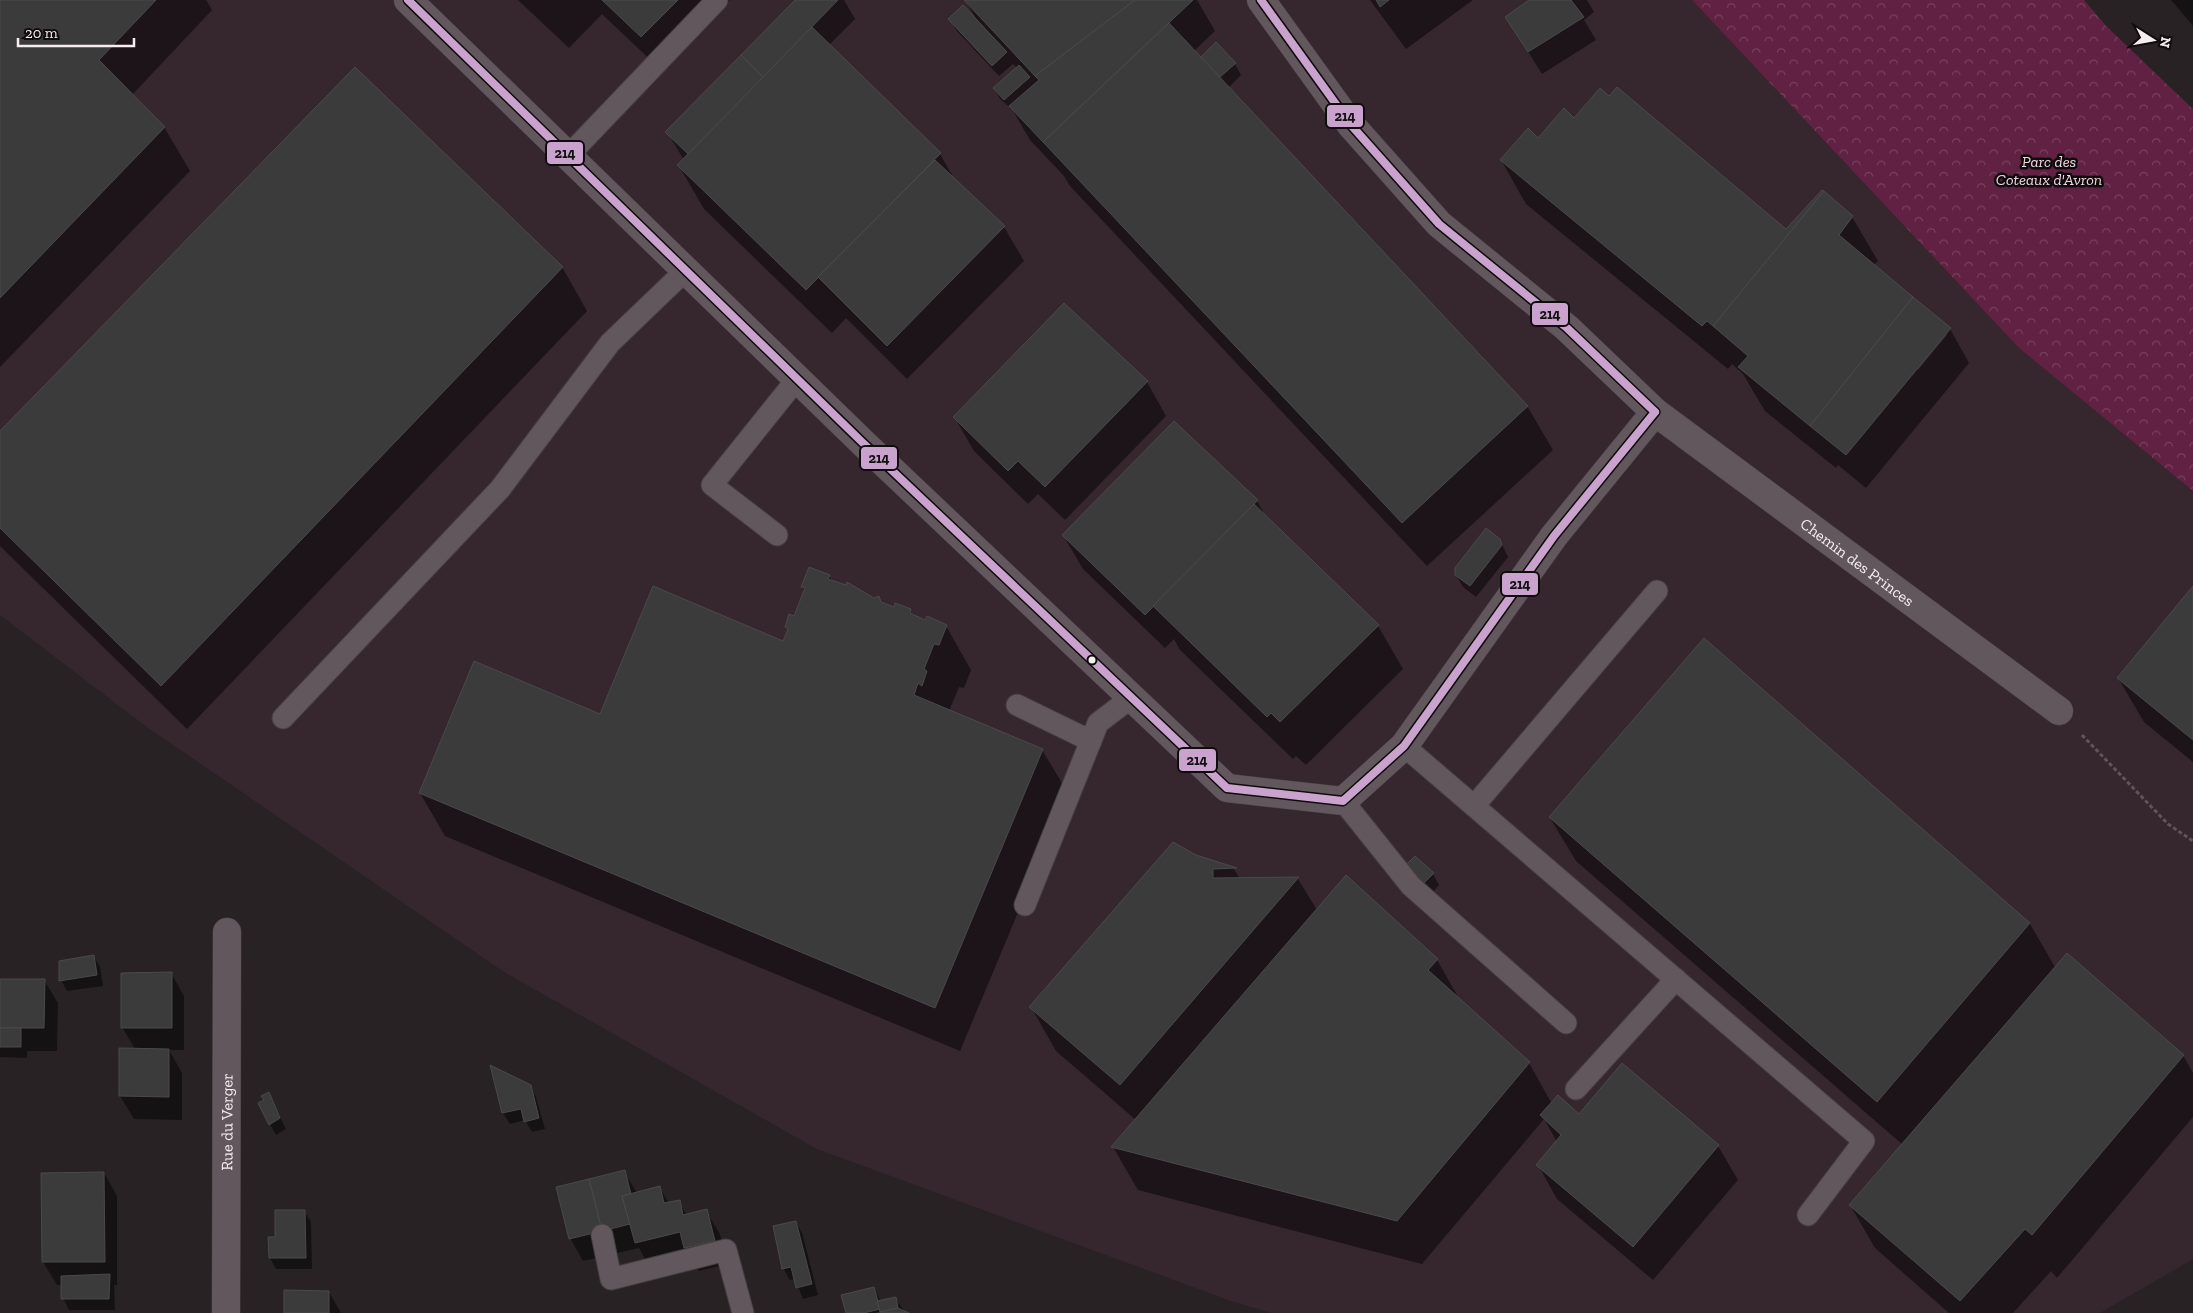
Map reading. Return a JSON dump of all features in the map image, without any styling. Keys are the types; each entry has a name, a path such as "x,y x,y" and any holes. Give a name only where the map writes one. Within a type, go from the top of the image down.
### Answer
{"street":[{"name":"Chemin des Princes","path":"1261,0 1351,125 1439,224 1567,328 1655,412 2059,711"},
{"path":"412,1 797,379 1227,788 1343,801 1404,746 1554,536 1655,412"},
{"name":"Rue du Verger","path":"226,1313 227,932"}],"lane":[{"path":"568,156 717,0"},
{"path":"283,718 500,489 610,342 686,270"},
{"path":"777,535 712,485 797,379"},
{"path":"1474,806 1657,591"},
{"path":"1025,905 1098,722 1132,697"},
{"path":"1018,706 1091,741"},
{"path":"1404,746 1864,1141 1808,1215"},
{"path":"1343,801 1411,886 1566,1022"},
{"path":"1576,1089 1676,979"},
{"path":"602,1235 611,1279 726,1250 743,1313"}],"path":[{"path":"2059,711 2168,824 2193,841"}],"shaded area":[{"path":"0,0 1692,0 2019,348 2193,491 2193,1259 2100,1313 1271,1313 1231,1301 817,1149 504,972 144,725 0,615"}],"green space":[{"name":"Parc des Coteaux d'Avron","path":"1692,0 2084,0 2107,27 2193,109 2193,491 2019,348"}],"building":[{"path":"0,0 156,0 99,60 165,127 0,298"},
{"path":"602,0 678,0 641,37"},
{"path":"795,0 838,0 763,77 741,55"},
{"path":"964,0 1135,0 1035,76"},
{"path":"1135,0 1193,0 1043,142 1009,106 1039,80 1035,76"},
{"path":"1376,0 1389,0 1380,7"},
{"path":"1529,0 1571,0 1584,17 1528,52 1505,17"},
{"path":"963,5 1007,52 992,66 948,19"},
{"path":"1169,23 1528,406 1402,523 1043,142"},
{"path":"812,27 941,153 806,290 677,165"},
{"path":"1216,42 1236,63 1220,77 1201,57"},
{"path":"741,55 763,77 688,154 665,132"},
{"path":"1019,65 1030,77 1004,100 993,88"},
{"path":"355,67 563,267 161,686 0,528 0,431"},
{"path":"1617,87 1786,229 1822,190 1824,191 1713,326 1707,321 1702,326 1500,160 1528,128 1538,138 1564,108 1574,118 1600,88 1609,96"},
{"path":"935,160 1005,226 887,346 818,277"},
{"path":"1824,191 1853,216 1839,235 1913,297 1810,426 1738,367 1748,356 1713,326"},
{"path":"1913,297 1951,328 1846,455 1810,426"},
{"path":"1064,303 1148,381 1045,487 1018,461 1008,471 953,417"},
{"path":"1174,421 1258,500 1145,615 1062,535"},
{"path":"1254,504 1379,625 1280,722 1271,713 1267,717 1153,606"},
{"path":"1486,528 1500,539 1502,545 1470,586 1455,575 1455,568"},
{"path":"809,567 830,575 828,579 846,585 847,582 874,598 879,596 881,602 894,607 895,603 911,609 910,613 925,620 927,616 947,625 939,645 934,644 924,669 927,671 922,686 918,683 914,695 1043,749 935,1008 419,793 474,661 600,714 653,586 783,641 788,629 785,627 789,614 794,616 805,588 801,587"},
{"path":"2193,586 2193,740 2117,678"},
{"path":"1704,638 2030,923 1877,1102 1549,817"},
{"path":"1173,842 1196,855 1237,868 1213,869 1213,878 1299,877 1120,1085 1029,1007"},
{"path":"1415,856 1434,873 1424,883 1405,866"},
{"path":"1346,875 1438,959 1428,970 1530,1062 1397,1221 1111,1147"},
{"path":"2067,953 2184,1055 2032,1235 2025,1229 1960,1301 1849,1205"},
{"path":"94,955 97,975 59,981 59,961"},
{"path":"172,972 172,1028 121,1028 121,973"},
{"path":"0,979 45,979 44,1028 0,1028"},
{"path":"0,1028 21,1028 21,1047 0,1047"},
{"path":"119,1048 169,1049 169,1097 119,1096"},
{"path":"1622,1063 1719,1145 1633,1247 1536,1165 1561,1135 1540,1115 1558,1095 1579,1114"},
{"path":"490,1065 531,1085 539,1118 524,1122 521,1109 502,1113"},
{"path":"269,1092 280,1118 269,1125 258,1103 264,1100 261,1096"},
{"path":"625,1170 631,1194 622,1196 630,1224 602,1231 589,1179"},
{"path":"104,1172 105,1262 42,1262 41,1173"},
{"path":"589,1179 602,1231 569,1239 556,1187"},
{"path":"660,1186 664,1203 680,1200 683,1215 707,1209 715,1241 684,1248 680,1232 635,1243 622,1196"},
{"path":"275,1210 305,1210 306,1258 269,1258 268,1237 275,1237"},
{"path":"796,1221 812,1284 796,1288 791,1267 782,1269 773,1226"},
{"path":"110,1274 109,1299 61,1299 61,1276"},
{"path":"874,1287 880,1309 864,1313 846,1313 841,1295"},
{"path":"284,1290 329,1291 329,1313 284,1313"},
{"path":"896,1297 898,1308 880,1312 877,1301"},
{"path":"898,1308 909,1313 880,1313 880,1312"}],"transit line":[{"name":"214","path":"408,0 862,442 1227,788 1343,801 1404,746 1554,536 1655,412"},
{"name":"214","path":"1261,0 1351,125 1439,224 1567,328 1655,412"}]}
